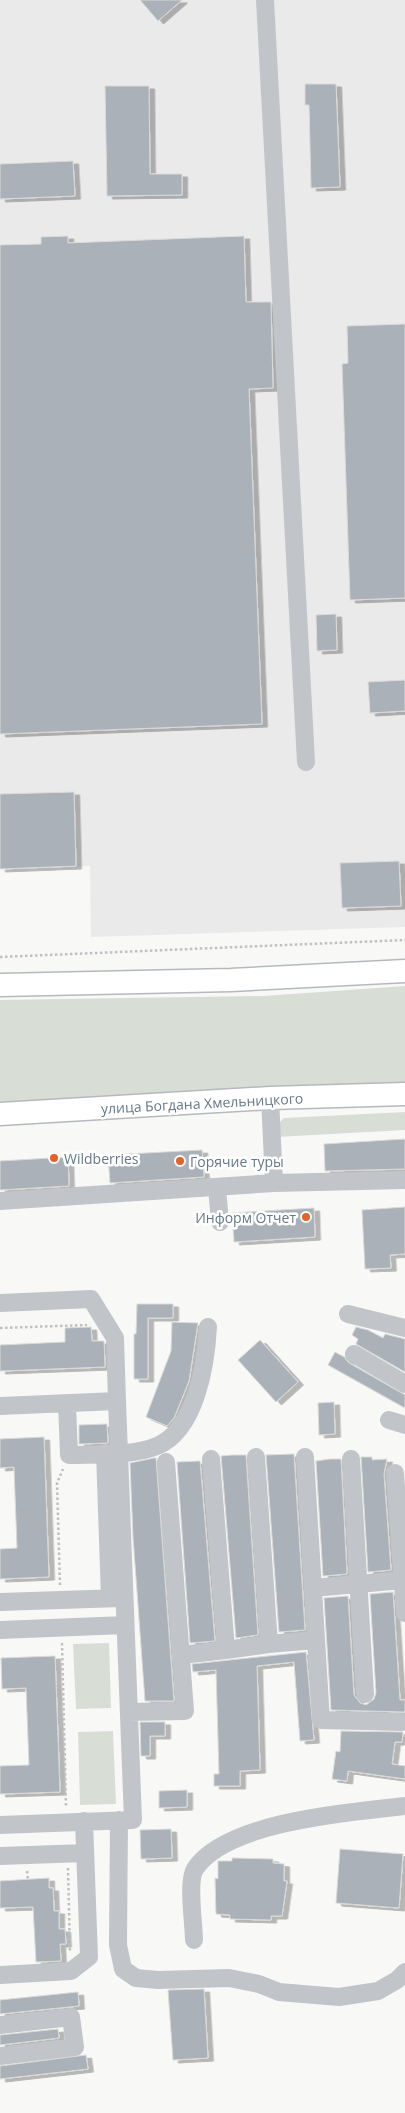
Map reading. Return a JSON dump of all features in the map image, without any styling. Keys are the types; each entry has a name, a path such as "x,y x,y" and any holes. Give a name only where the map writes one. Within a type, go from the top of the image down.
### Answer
{"main road":[{"path":"0,985 231,980 405,971"},
{"name":"улица Богдана Хмельницкого","path":"0,1114 270,1098 405,1094"}],"lane":[{"path":"265,0 306,762"},
{"path":"270,1098 274,1183"},
{"path":"0,1201 274,1183 405,1180"},
{"path":"217,1188 220,1222"},
{"path":"0,1303 90,1299 114,1338 117,1401 112,1453 117,1598 125,1625 133,1820 0,1825"},
{"path":"348,1314 405,1328"},
{"path":"67,1403 69,1455 112,1453 156,1446 174,1436 198,1389 206,1358 208,1327"},
{"path":"354,1354 405,1384"},
{"path":"0,1406 117,1401"},
{"path":"256,1457 269,1644"},
{"path":"304,1457 322,1720 402,1722"},
{"path":"351,1459 365,1694"},
{"path":"211,1460 226,1650"},
{"path":"128,1712 185,1710 166,1462"},
{"path":"395,1473 405,1613"},
{"path":"313,1588 403,1580"},
{"path":"0,1602 117,1598"},
{"path":"0,1630 125,1625"},
{"path":"181,1655 316,1640"},
{"path":"194,1940 192,1880 194,1869 207,1856 243,1835 319,1815 405,1806"},
{"path":"119,1820 118,1945 123,1969 136,1978 158,1980 229,1978 259,1984 279,1992 339,1997 378,1992 397,1980 405,1972"},
{"path":"0,1975 71,1971 89,1957 76,1853 75,1822"},
{"path":"0,1856 76,1853"},
{"path":"0,2025 71,2017 75,2047 0,2056"}],"path":[{"path":"0,957 405,940"},
{"path":"0,1328 94,1324 114,1338"},
{"path":"60,1600 57,1483 69,1455"},
{"path":"61,1628 75,1822"},
{"path":"71,1971 76,1853"}],"shaded area":[{"path":"0,0 405,0 405,927 91,937 90,866 0,869"},
{"path":"405,986 405,1084 0,1107 0,1000 263,996"},
{"path":"405,1112 405,1130 277,1137 279,1123 284,1118"},
{"path":"109,1643 111,1708 76,1709 73,1644"},
{"path":"113,1731 116,1804 80,1805 78,1732"}],"building":[{"path":"140,0 182,0 158,21"},
{"path":"305,84 336,84 340,187 311,188 309,105 305,105"},
{"path":"105,86 149,86 150,174 182,174 182,195 107,196"},
{"path":"73,161 75,196 0,199 0,164"},
{"path":"68,236 68,243 244,236 246,302 271,302 273,388 249,389 262,724 0,734 0,245 41,244 41,237"},
{"path":"405,324 405,598 350,600 342,364 348,363 347,326"},
{"path":"336,614 337,650 317,651 316,615"},
{"path":"405,680 405,711 370,713 368,682"},
{"path":"74,792 76,866 0,869 0,794"},
{"path":"399,861 401,906 342,908 340,863"},
{"path":"405,1139 405,1169 325,1171 324,1144"},
{"path":"202,1150 204,1177 110,1183 108,1155"},
{"path":"68,1157 69,1186 0,1190 0,1161"},
{"path":"405,1207 405,1254 390,1255 391,1268 365,1269 362,1210"},
{"path":"314,1208 315,1237 234,1242 232,1213"},
{"path":"137,1304 173,1304 173,1318 148,1318 148,1379 134,1379 134,1334 136,1334"},
{"path":"172,1322 198,1323 189,1381 174,1418 167,1426 146,1417 171,1351"},
{"path":"91,1327 92,1341 104,1341 105,1367 0,1371 0,1345 65,1342 65,1328"},
{"path":"356,1327 368,1330 383,1338 385,1334 405,1339 405,1372 356,1344 358,1339 352,1335"},
{"path":"260,1340 298,1382 276,1402 238,1360"},
{"path":"335,1352 344,1357 349,1363 405,1395 405,1408 328,1365"},
{"path":"334,1402 335,1434 319,1435 318,1403"},
{"path":"107,1424 108,1443 79,1444 79,1425"},
{"path":"44,1437 49,1577 0,1579 0,1549 17,1548 14,1467 0,1468 0,1439"},
{"path":"294,1454 305,1630 279,1632 266,1455"},
{"path":"246,1455 258,1635 236,1638 221,1456"},
{"path":"361,1457 372,1457 372,1460 387,1459 384,1474 391,1570 368,1572"},
{"path":"156,1458 174,1701 145,1701 133,1537 130,1463"},
{"path":"341,1459 347,1574 323,1576 316,1461"},
{"path":"200,1461 215,1641 190,1643 177,1462"},
{"path":"393,1592 400,1700 405,1700 405,1712 331,1710 324,1598 348,1596 354,1695 360,1703 366,1705 374,1699 376,1693 370,1594"},
{"path":"306,1652 314,1740 300,1741 294,1662 257,1666 260,1770 240,1771 240,1786 214,1786 214,1774 219,1774 216,1670 193,1672 192,1664"},
{"path":"55,1656 60,1792 0,1794 0,1766 29,1765 26,1688 2,1689 1,1658"},
{"path":"140,1722 165,1722 165,1736 150,1736 150,1756 141,1756"},
{"path":"341,1731 403,1732 402,1742 395,1742 392,1764 405,1766 405,1779 348,1771 347,1781 332,1779 336,1751 340,1752"},
{"path":"187,1790 187,1807 159,1808 159,1791"},
{"path":"171,1829 172,1858 141,1859 140,1830"},
{"path":"340,1849 403,1854 399,1908 336,1903"},
{"path":"232,1858 273,1859 273,1863 284,1864 284,1881 287,1881 282,1916 271,1916 271,1920 230,1919 230,1915 216,1914 215,1878 218,1879 218,1861 232,1861"},
{"path":"49,1878 49,1888 53,1888 54,1911 59,1911 59,1929 65,1929 66,1944 60,1944 61,1961 36,1962 33,1907 0,1908 0,1881"},
{"path":"204,1989 208,2058 173,2060 168,1990"},
{"path":"78,1992 79,2006 0,2014 0,2000"},
{"path":"58,2029 59,2038 0,2045 0,2035"},
{"path":"86,2055 88,2069 0,2079 0,2066"}],"place":[{"name":"Wildberries","path":"54,1158"},
{"name":"Горячие туры","path":"180,1161"},
{"name":"Информ Отчет","path":"306,1217"}]}
